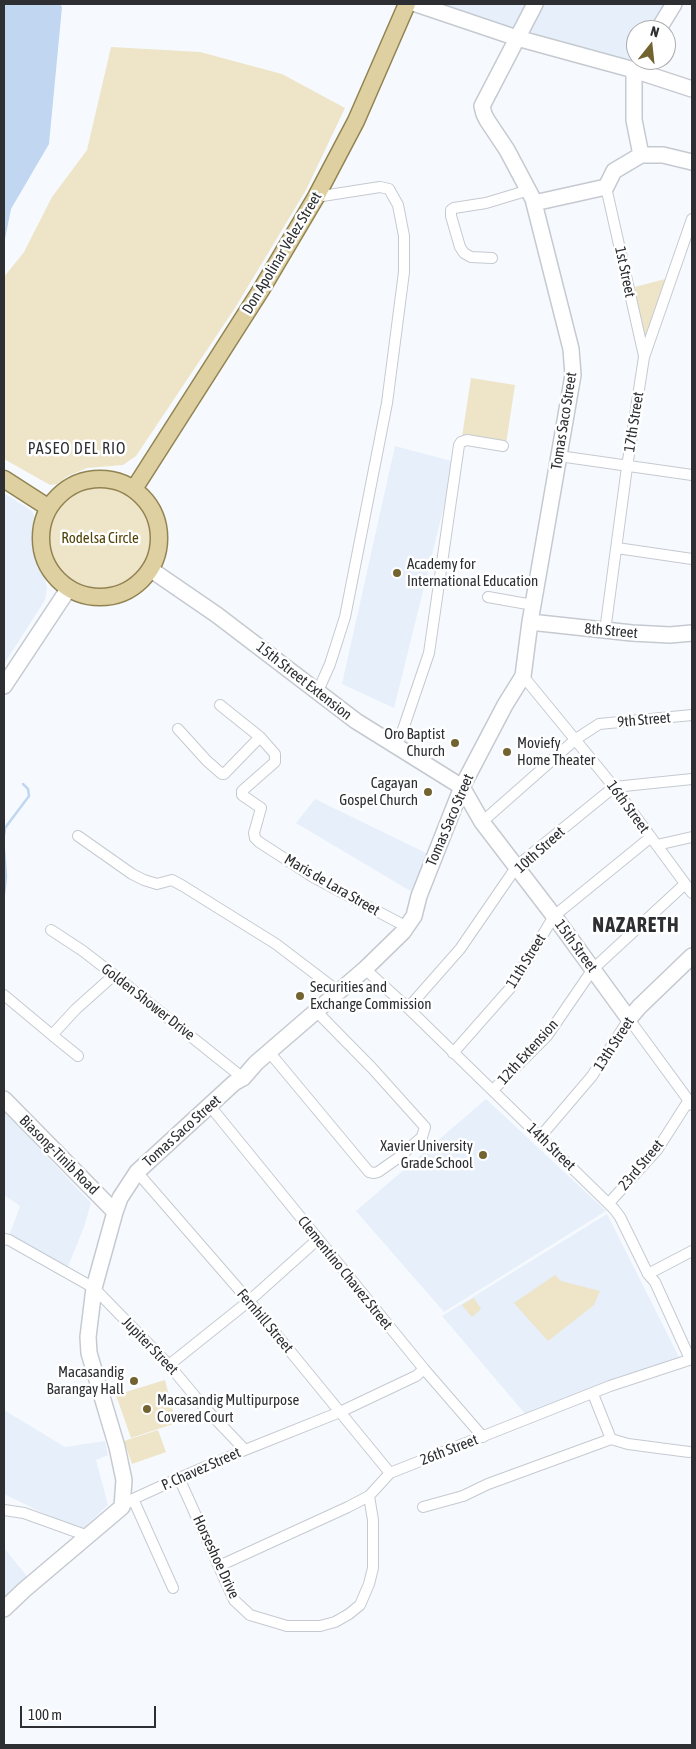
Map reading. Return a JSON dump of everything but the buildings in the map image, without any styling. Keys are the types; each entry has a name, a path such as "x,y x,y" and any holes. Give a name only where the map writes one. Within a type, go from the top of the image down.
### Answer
{"main road":[{"name":"Don Apolinar Velez Street","path":"134,489 261,290 316,197 356,121 407,4"},
{"path":"4,479 49,508"},
{"path":"107,479 134,489 150,506 157,522 159,540 150,569 140,581 116,594 88,595 69,588 50,568 43,552 41,534 49,508 67,489 90,480 107,479"}],"street":[{"path":"416,4 517,38 626,63"},
{"path":"517,38 535,4"},
{"path":"664,20 674,4"},
{"name":"Tomas Saco Street","path":"128,1503 117,1447 89,1353 88,1323 94,1288 115,1212 128,1184 137,1172 234,1083 365,969 407,927 414,916 419,896 462,787 505,705 523,676 530,622 573,375 572,349 531,197 508,150 487,120 483,110 485,99 517,38"},
{"path":"637,70 634,120 641,155"},
{"path":"648,70 692,89"},
{"path":"492,258 472,257 464,253 460,247 451,210 486,203 606,186 614,171 641,155 663,156 692,162"},
{"name":"1st Street","path":"606,186 644,357"},
{"path":"316,197 380,187 389,189 398,205 404,236 403,288 387,403 345,617 330,664 318,691"},
{"name":"17th Street","path":"605,631 644,357 692,219"},
{"path":"398,747 429,653 460,442 467,440 503,446"},
{"path":"559,456 692,475"},
{"path":"617,548 692,559"},
{"name":"15th Street Extension","path":"150,569 217,615 356,721 462,787"},
{"path":"4,686 69,588"},
{"path":"488,597 533,605"},
{"name":"8th Street","path":"530,622 605,631 670,635 692,633"},
{"name":"16th Street","path":"523,676 614,787 692,893"},
{"path":"178,729 208,761 224,774 260,737 220,705"},
{"name":"9th Street","path":"482,822 576,739 599,724 692,715"},
{"name":"Maris de Lara Street","path":"260,737 274,754 275,762 242,791 242,795 261,808 254,833 259,842 313,877 407,927"},
{"path":"614,787 692,780"},
{"name":"15th Street","path":"462,787 482,822 689,1096"},
{"name":"10th Street","path":"408,1008 460,950 517,866 614,787"},
{"path":"78,836 132,874 154,884 172,880 176,882 276,944 339,992"},
{"name":"11th Street","path":"453,1052 512,986 554,916 654,841 692,838"},
{"name":"12th Extension","path":"493,1090 547,1036 593,968 685,884"},
{"name":"Golden Shower Drive","path":"51,930 114,975 242,1078"},
{"name":"13th Street","path":"540,1137 592,1076 629,1019 690,963"},
{"name":"14th Street","path":"365,969 408,1008 609,1203 620,1217 648,1274 655,1282 691,1359"},
{"path":"52,1035 73,1012 114,975"},
{"path":"4,995 78,1056"},
{"path":"270,1053 369,1172 378,1172 398,1158 422,1136 425,1127 372,1068 316,1011"},
{"name":"23rd Street","path":"609,1203 657,1150 689,1096"},
{"name":"Biasong-Tinib Road","path":"4,1099 115,1212"},
{"name":"Clementino Chavez Street","path":"210,1106 317,1240 483,1437"},
{"name":"Fernhill Street","path":"137,1172 249,1301 390,1473"},
{"name":"Jupiter Street","path":"4,1239 94,1288 169,1365 204,1407 245,1450"},
{"path":"169,1365 249,1301 317,1240"},
{"path":"648,1274 692,1250"},
{"name":"26th Street","path":"220,1566 322,1520 369,1496 390,1473 610,1386 691,1359"},
{"name":"P. Chavez Street","path":"4,1609 128,1503 179,1478 340,1412 416,1376 424,1369"},
{"path":"593,1394 611,1439"},
{"path":"423,1507 463,1496 488,1484 611,1439 628,1444 689,1452"},
{"name":"Horseshoe Drive","path":"179,1478 234,1600 250,1615 287,1626 320,1626 335,1622 360,1605 369,1584 373,1568 374,1538 369,1496"},
{"path":"128,1503 173,1588"},
{"path":"4,1510 24,1514 88,1536"}],"shaded area":[{"path":"433,4 667,4 658,20 626,20 626,65"},
{"name":"Academy for International Education","path":"395,446 455,462 394,708 342,684"},
{"path":"4,493 32,511 34,516 33,547 43,569 47,588 45,600 4,664"},
{"path":"315,799 426,853 412,892 296,823"},
{"name":"Xavier University Grade School","path":"486,1099 606,1211 444,1312 356,1211"},
{"path":"4,1111 91,1203 84,1227 67,1269 9,1236 20,1206 4,1195"},
{"path":"607,1214 679,1357 527,1416 442,1316"},
{"path":"4,1410 65,1447 105,1441 108,1455 96,1460 108,1505 80,1531 4,1494"},
{"path":"4,1548 30,1580 4,1603"}],"green space":[{"path":"111,47 200,52 282,74 345,108 306,190 235,308 136,456 123,465 87,468 68,476 57,484 50,485 4,459 4,277 24,252 52,197 87,150"},
{"path":"669,278 644,343 631,288"},
{"path":"471,378 515,385 506,444 462,437"},
{"name":"Rodelsa Circle","path":"100,486 119,490 136,501 147,518 151,537 147,556 136,573 119,584 100,588 81,584 64,573 53,556 49,537 53,518 64,501 81,490"},
{"path":"555,1275 561,1281 600,1291 594,1305 548,1341 514,1303"},
{"path":"474,1298 481,1309 472,1317 462,1305"},
{"name":"Macasandig Multipurpose Covered Court","path":"165,1380 176,1423 131,1438 116,1395"},
{"path":"158,1430 166,1452 132,1464 124,1441"}],"water":[{"path":"4,4 60,4 62,7 49,144 11,209 4,244"}],"waterway":[{"path":"4,835 5,828 29,796 28,789 23,784"},
{"path":"4,850 6,876 4,894"}],"place":[{"name":"Academy for International Education","path":"397,573"},
{"name":"Oro Baptist Church","path":"455,743"},
{"name":"Moviefy Home Theater","path":"507,752"},
{"name":"Cagayan Gospel Church","path":"428,792"},
{"name":"Securities and Exchange Commission","path":"300,996"},
{"name":"Xavier University Grade School","path":"483,1155"},
{"name":"Macasandig Barangay Hall","path":"134,1381"},
{"name":"Macasandig Multipurpose Covered Court","path":"147,1409"}],"district":[{"name":"PASEO DEL RIO","path":"77,449"},
{"name":"NAZARETH","path":"636,926"}]}
